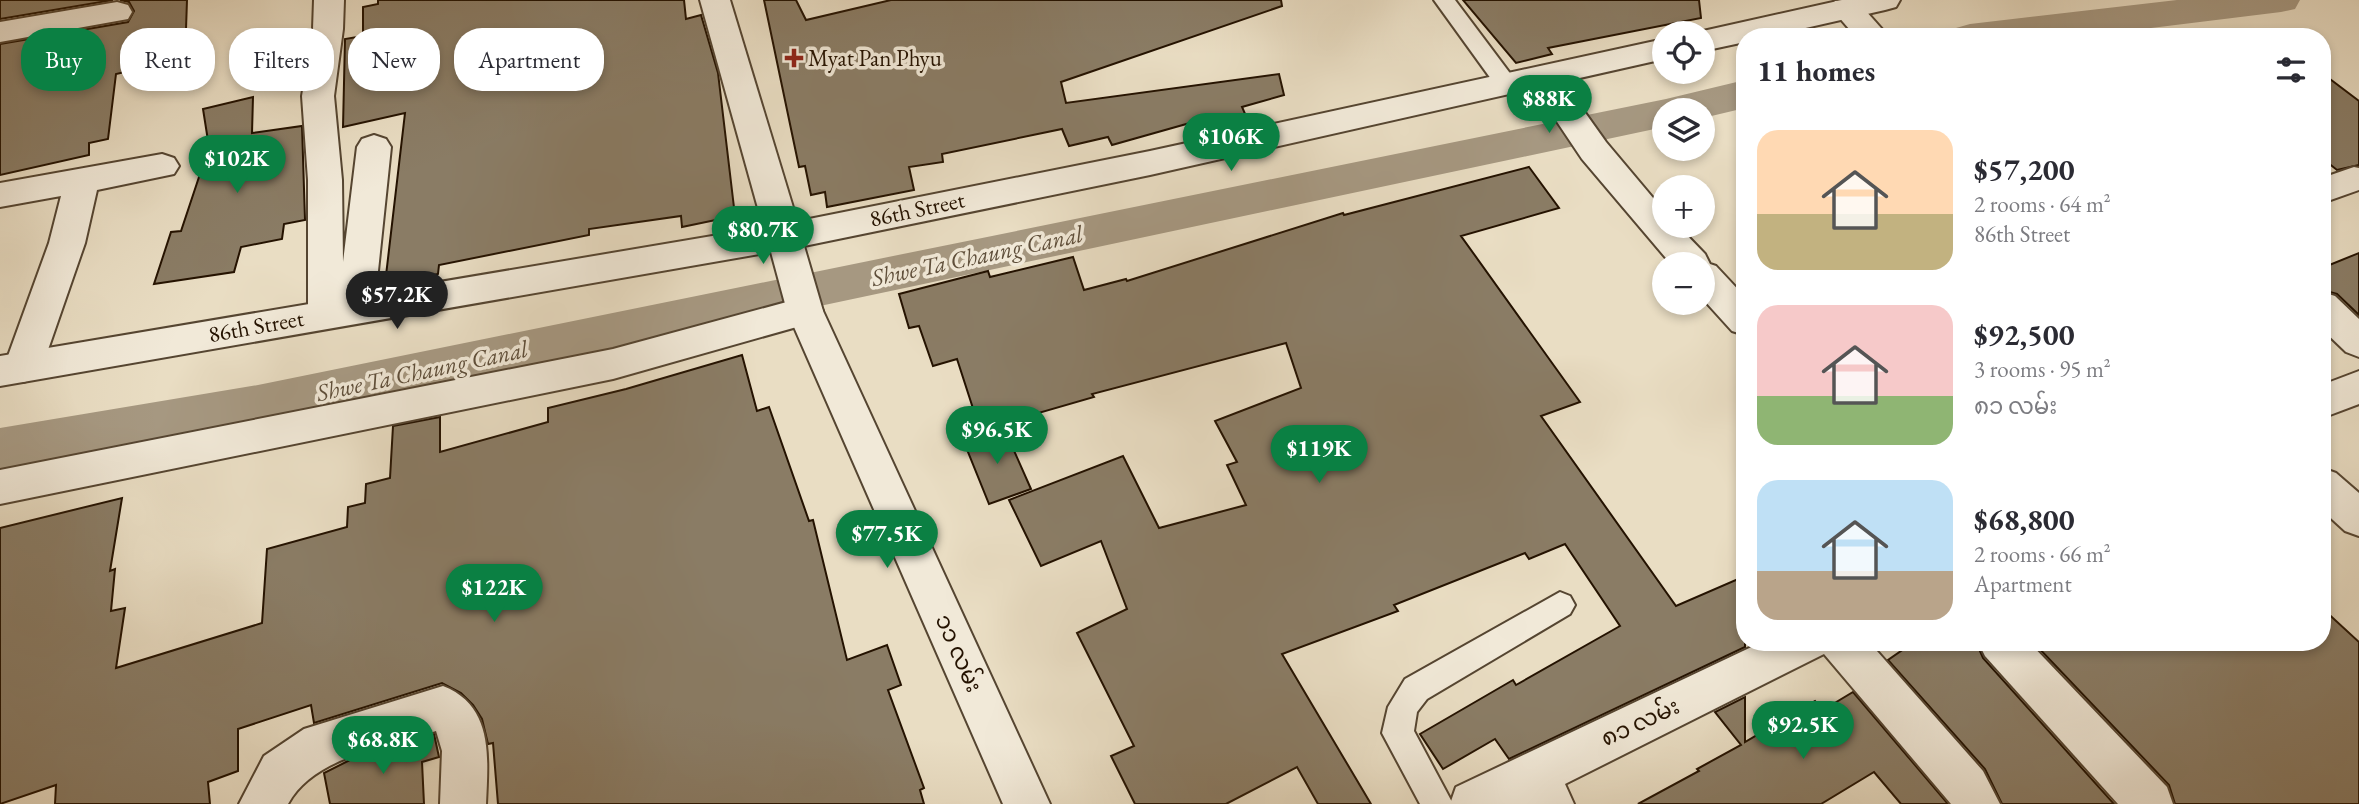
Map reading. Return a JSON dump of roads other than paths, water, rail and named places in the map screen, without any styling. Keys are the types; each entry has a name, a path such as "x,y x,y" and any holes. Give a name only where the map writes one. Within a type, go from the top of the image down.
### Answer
{"street":[{"path":"329,0 328,29 318,96 341,311"},
{"name":"၁၁ လမ်း","path":"715,0 760,144 801,295 1027,804"},
{"path":"1817,28 1861,23 1885,0"},
{"path":"0,33 117,12"},
{"path":"1715,40 1736,37"},
{"name":"86th Street","path":"12,369 784,237 1150,163 1507,85 1550,88 1652,54"},
{"path":"1550,88 1584,138 1648,217 1681,252"},
{"path":"341,311 374,147"},
{"path":"0,195 162,166"},
{"path":"12,369 67,243 82,180"},
{"path":"2331,188 2354,180"},
{"path":"1715,289 1736,311"},
{"path":"0,487 612,364 801,295"},
{"path":"2331,315 2359,342"},
{"path":"2331,398 2359,387"},
{"path":"2331,493 2359,518"},
{"name":"၈၁ လမ်း","path":"1473,804 1540,790 1792,651"},
{"path":"1849,651 1967,788 1977,804"},
{"path":"2008,651 2150,804"},
{"path":"262,804 280,772 320,745 443,707 456,716 465,740 463,804"}],"lane":[{"path":"1444,0 1507,85"},
{"path":"1437,804 1398,733 1402,707 1416,689 1560,605"}],"waterway":[{"name":"Shwe Ta Chaung Canal","path":"2046,28 2281,0"},
{"name":"Shwe Ta Chaung Canal","path":"1715,101 1736,96"},
{"name":"Shwe Ta Chaung Canal","path":"0,449 258,405 1652,115"}],"place":[{"name":"Myat Pan Phyu","path":"794,58"}]}
